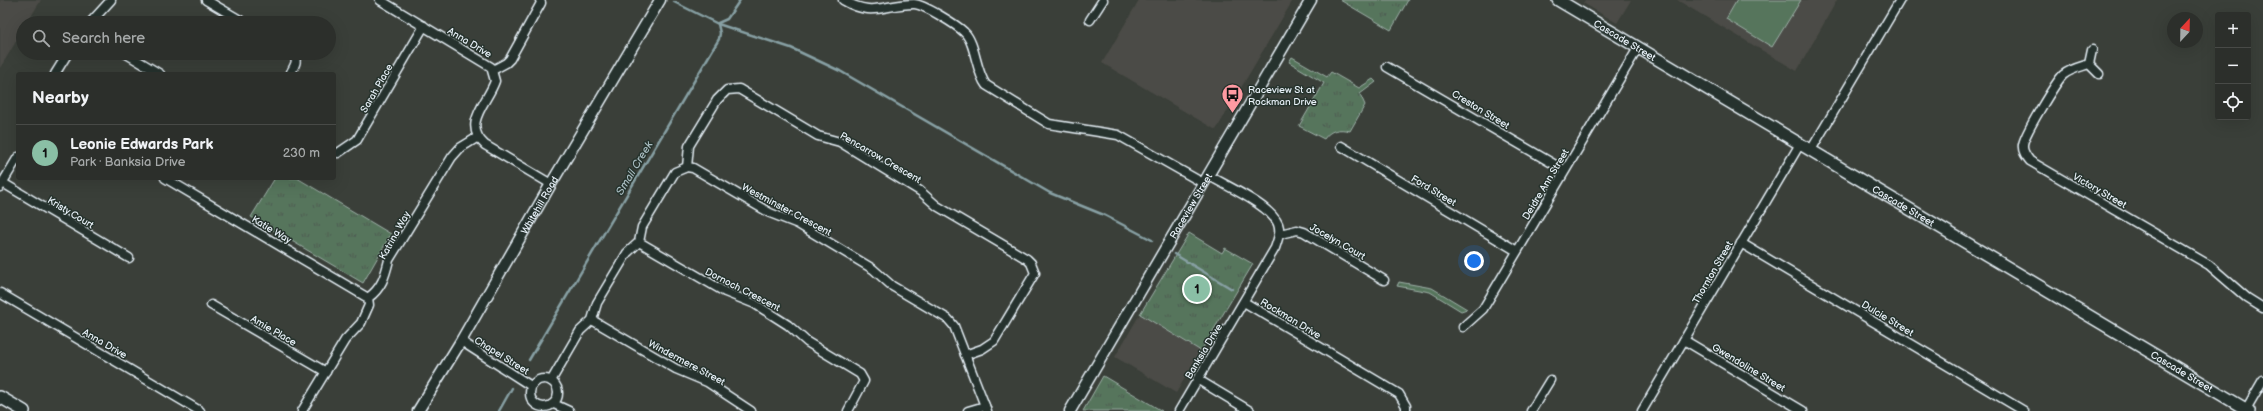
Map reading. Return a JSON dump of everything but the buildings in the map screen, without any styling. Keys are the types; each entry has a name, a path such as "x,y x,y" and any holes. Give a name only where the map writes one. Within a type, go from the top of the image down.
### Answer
{"main road":[{"name":"Cascade Street","path":"1558,0 2246,410"},
{"path":"0,397 24,411"}],"street":[{"path":"96,16 111,0"},
{"path":"206,0 233,16"},
{"name":"Anna Drive","path":"380,0 487,63 493,70 495,76 493,86 476,119 475,126 478,137"},
{"path":"493,70 510,59 541,3 540,0"},
{"name":"Whitehill Road","path":"418,411 461,341 551,184 660,0"},
{"path":"843,0 857,8 870,10 914,4 923,6 964,32 970,41 980,77 986,85 1050,124 1118,135 1271,212 1278,224 1280,234"},
{"path":"1090,20 1103,0"},
{"name":"Raceview Street","path":"1070,411 1311,0"},
{"path":"1811,150 1900,0"},
{"name":"Sarah Place","path":"338,153 357,140 424,26"},
{"name":"Deidre Ann Street","path":"1463,327 1483,309 1564,170 1638,48"},
{"path":"2092,50 2089,64 2099,74"},
{"path":"56,72 64,60"},
{"path":"137,60 157,72"},
{"path":"291,72 296,64 296,60"},
{"name":"Victory Street","path":"2089,64 2070,71 2059,81 2024,139 2023,150 2026,156 2030,161 2209,265 2247,298 2263,308"},
{"name":"Creston Street","path":"1387,67 1564,170"},
{"name":"Pencarrow Crescent","path":"687,167 689,146 717,100 727,90 739,89 818,136 840,142 920,191 937,206 1027,259 1031,263 1035,273 994,341 984,348 965,355"},
{"path":"478,137 485,145 551,184"},
{"name":"Katrina Way","path":"368,298 378,291 384,278 389,260 452,157 460,148 478,137"},
{"name":"Thornton Street","path":"1642,411 1800,144"},
{"name":"Ford Street","path":"1341,146 1517,251"},
{"path":"1,185 16,160"},
{"path":"551,381 580,331 592,320 597,303 627,253 639,242 644,224 675,172 687,167"},
{"name":"Westminster Crescent","path":"687,167 693,168 770,213 798,224 873,269 892,286 948,319 954,326 986,408"},
{"name":"Katie Way","path":"168,180 368,298"},
{"name":"Kristy Court","path":"1,185 129,258"},
{"name":"Jocelyn Court","path":"1280,234 1297,230 1304,232 1384,280"},
{"name":"Rockman Drive","path":"1280,234 1275,248 1244,302 1398,394 1406,406 1406,411"},
{"name":"Dornoch Crescent","path":"639,242 725,292 754,304 788,324 808,342 860,374 864,381 848,411"},
{"name":"Dulcie Street","path":"1741,243 2024,411"},
{"name":"Anna Drive","path":"0,293 200,411"},
{"path":"302,411 345,340 361,323 369,305 368,298"},
{"name":"Banksia Drive","path":"1180,411 1244,302"},
{"name":"Amie Place","path":"211,305 326,372"},
{"name":"Windermere Street","path":"592,320 676,369 706,382 752,411"},
{"name":"Gwendoline Street","path":"1684,340 1803,411"},
{"name":"Chapel Street","path":"461,341 531,386"},
{"path":"541,379 551,381 558,391 554,404 546,408 536,409 531,400 531,386 541,379"},
{"path":"1197,380 1250,411"},
{"path":"1531,411 1550,380"},
{"path":"2246,410 2263,380"},
{"path":"554,404 569,411"},
{"path":"968,411 986,408"}],"shaded area":[{"path":"0,0 41,0 31,16 16,16 16,42 0,68"},
{"path":"1139,0 1293,0 1216,130 1102,63"},
{"path":"1585,0 1631,0 1617,23 1583,3"},
{"path":"1677,0 1837,0 1797,71"},
{"path":"1140,314 1201,351 1176,393 1115,357"}],"green space":[{"path":"1340,0 1408,0 1391,30"},
{"path":"1737,0 1801,0 1772,47 1726,19"},
{"path":"1292,57 1327,77 1331,72 1359,88 1373,79 1376,82 1360,94 1365,105 1350,131 1335,130 1324,139 1299,126 1324,83 1289,62"},
{"path":"274,180 300,180 391,234 363,283 251,217"},
{"path":"1189,233 1222,253 1225,248 1253,264 1201,351 1140,314"},
{"path":"1399,282 1432,288 1467,309 1461,311 1430,292 1397,286"},
{"path":"1103,376 1162,411 1083,411"}],"waterway":[{"path":"718,23 727,19 740,0"},
{"name":"Small Creek","path":"529,360 719,39 720,33 718,24 674,2"},
{"path":"718,24 791,48 840,71 1050,193 1104,215 1152,240"},
{"path":"1174,254 1232,289"},
{"name":"Small Creek","path":"499,411 512,388"}],"place":[{"name":"Raceview St at Rockman Drive","path":"1233,114"},
{"name":"Leonie Edwards Park","path":"1197,289"}]}
